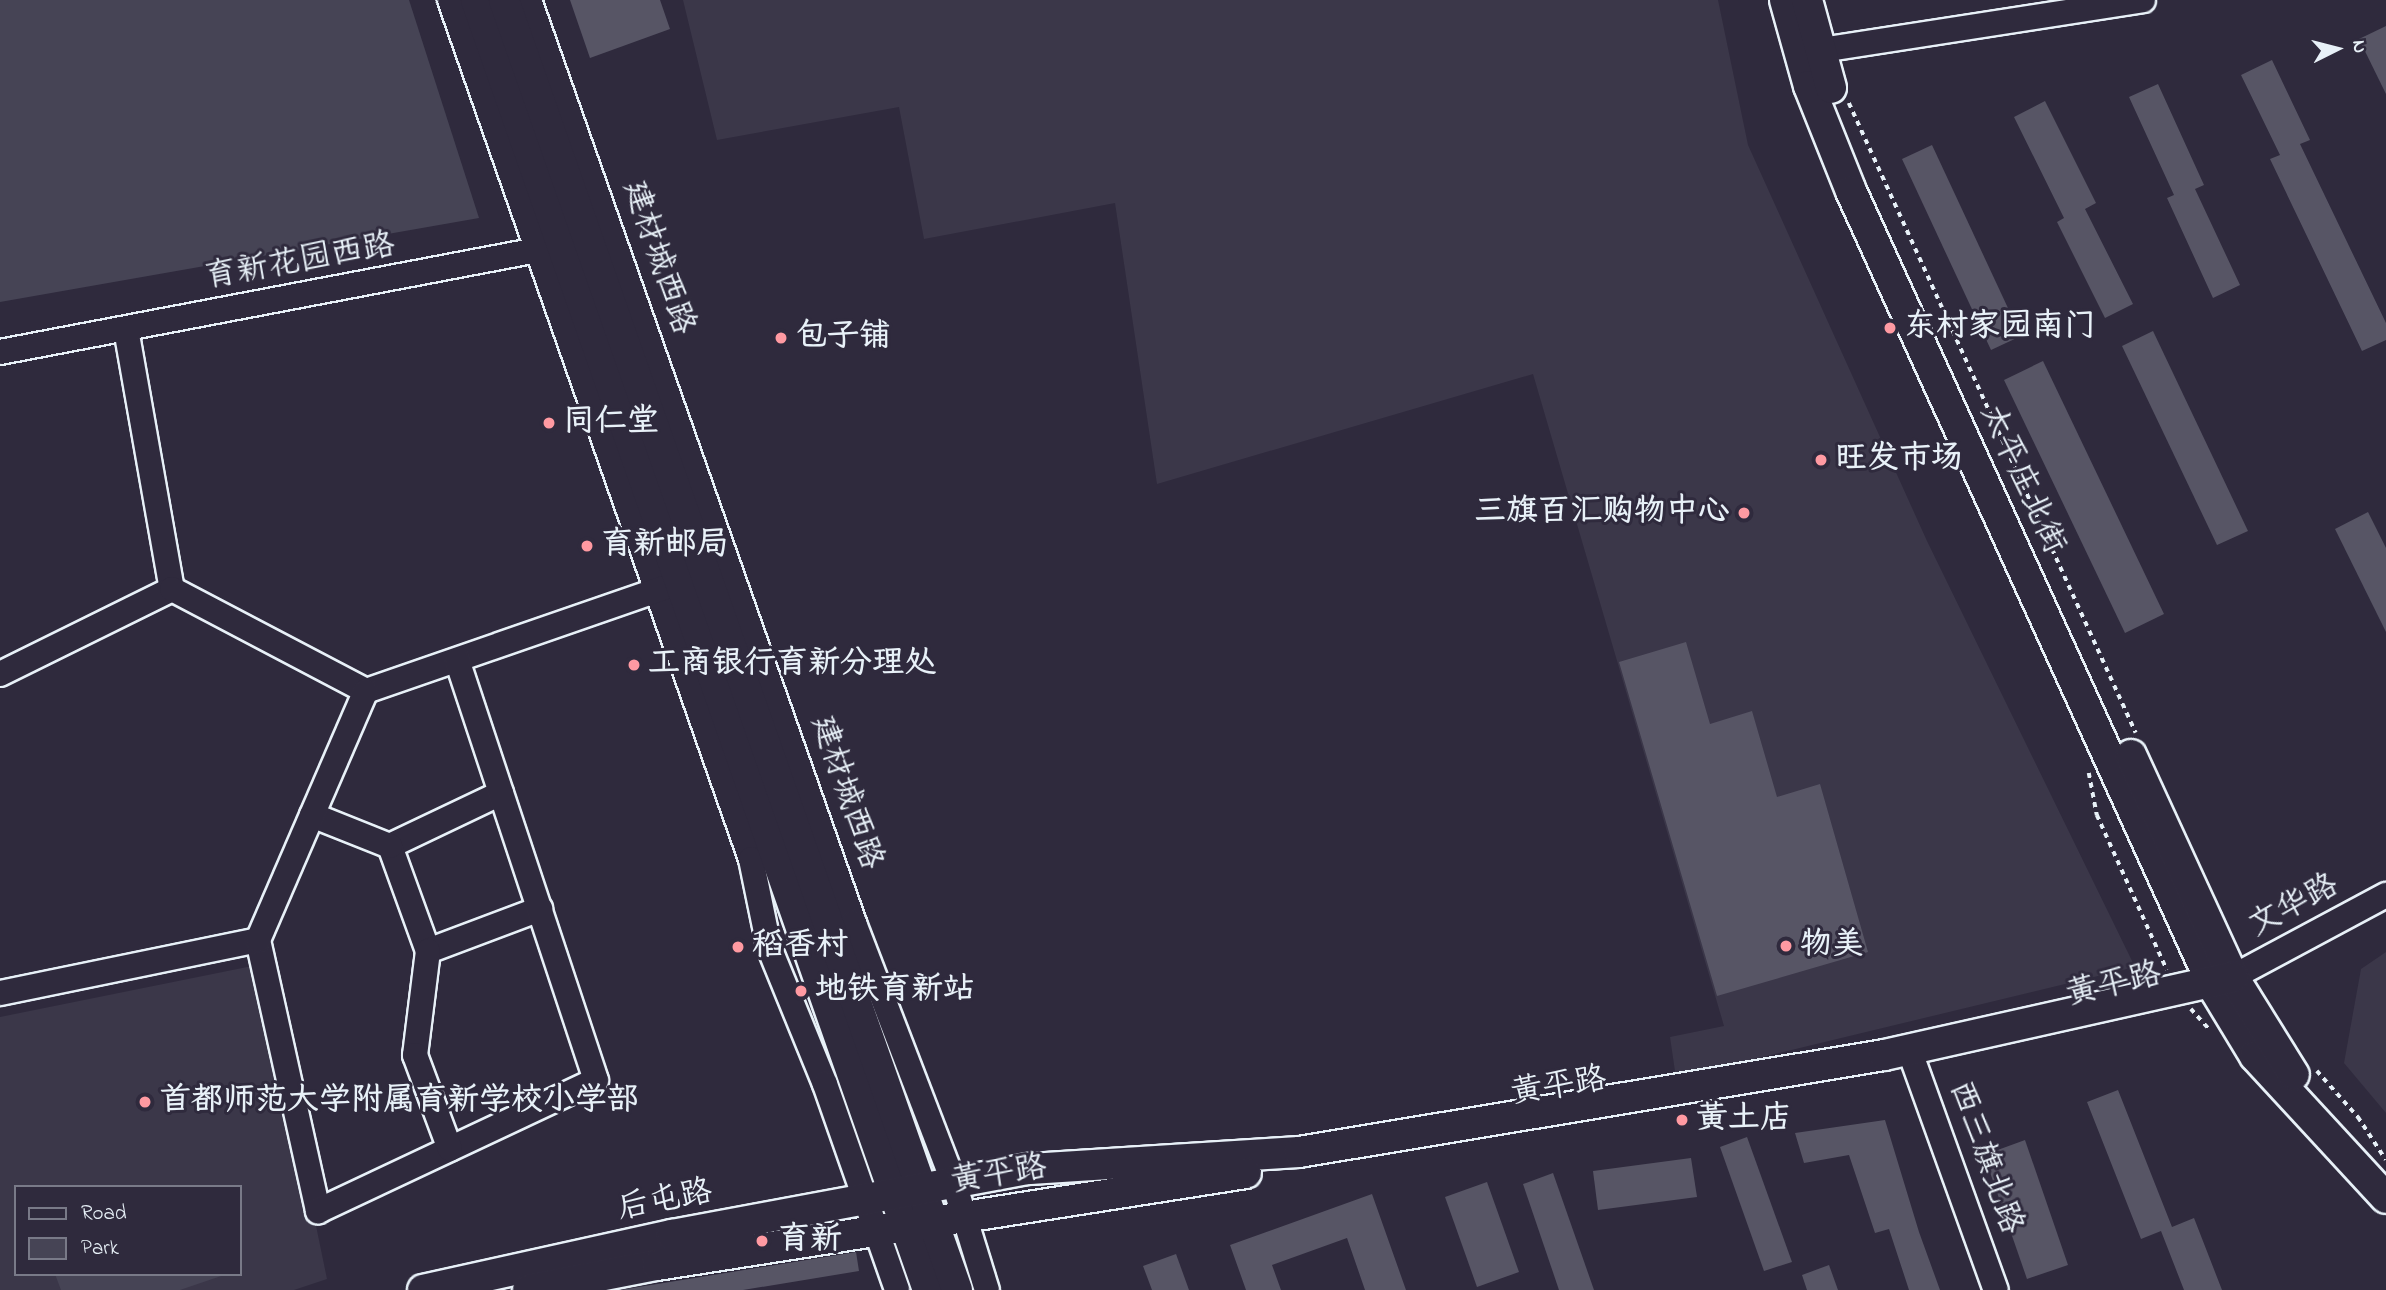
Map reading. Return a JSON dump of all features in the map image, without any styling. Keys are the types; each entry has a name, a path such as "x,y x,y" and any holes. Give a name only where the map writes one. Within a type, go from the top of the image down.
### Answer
{"main road":[{"name":"建材城西路","path":"476,0 574,239 920,1224 957,1290"},
{"name":"建材城西路","path":"504,0 574,239 668,586 909,1191"},
{"name":"太平庄北街","path":"1785,0 1808,52 1851,191 2220,983"},
{"name":"太平庄北街","path":"1807,0 1808,52"},
{"name":"黄平路","path":"920,1224 1912,1058 2220,983"},
{"path":"2220,983 2258,1023 2301,1084 2386,1177"},
{"path":"2220,983 2255,1056 2386,1198"},
{"name":"黄平路","path":"909,1191 1066,1165 1298,1152 1912,1058"},
{"name":"后屯路","path":"422,1290 909,1191"},
{"name":"建材城西路","path":"920,1224 928,1290"},
{"name":"后屯路","path":"528,1290 920,1224"}],"street":[{"name":"建材城西路","path":"450,0 574,239 902,1038 954,1183 987,1290"},
{"name":"建材城西路","path":"529,0 574,239"},
{"path":"1808,52 2143,0"},
{"name":"育新花园西路","path":"0,352 574,239"},
{"path":"125,329 172,589"},
{"name":"建材城西路","path":"668,586 751,859 769,947 825,1084 897,1290"},
{"path":"172,589 366,691 668,586"},
{"path":"0,674 172,589"},
{"path":"366,691 258,940 318,1211 596,1080 457,660"},
{"path":"312,815 390,846 501,793"},
{"path":"390,846 428,951 415,1055 450,1149"},
{"name":"文华路","path":"2220,983 2386,895"},
{"path":"428,951 540,909"},
{"path":"0,993 258,940"},
{"name":"西三旗北路","path":"1912,1058 1996,1290"}],"path":[{"path":"1853,113 2139,740"},
{"path":"2311,1064 2358,1117 2386,1160"}],"shaded area":[{"name":"三旗百汇购物中心","path":"683,0 1718,0 1748,145 1927,541 2135,967 1676,1078 1670,1037 1724,1026 1533,374 1157,484 1115,203 924,239 899,107 717,140"},
{"path":"2386,952 2386,1113 2344,1063 2361,969"},
{"name":"首都师范大学附属育新学校小学部","path":"262,964 327,1279 294,1290 0,1290 0,1017"}],"green space":[{"path":"0,0 409,0 479,218 0,302"},
{"path":"56,1276 221,1276 180,1290 61,1290"}],"building":[{"path":"570,0 660,0 670,29 590,58"},
{"path":"2386,26 2386,94 2359,39"},
{"path":"2272,60 2310,140 2300,144 2386,323 2386,340 2362,351 2270,159 2280,155 2241,75"},
{"path":"2158,84 2204,185 2195,189 2240,285 2213,298 2167,198 2174,195 2129,97"},
{"path":"2045,101 2096,203 2085,209 2133,304 2105,318 2057,222 2064,218 2014,117"},
{"path":"1932,145 2021,336 1991,350 1902,159"},
{"path":"2153,331 2248,531 2217,545 2122,346"},
{"path":"2043,361 2164,614 2125,633 2004,380"},
{"path":"2368,512 2386,548 2386,632 2335,529"},
{"path":"1686,642 1710,724 1752,711 1777,797 1820,784 1868,952 1717,996 1619,662"},
{"path":"2118,1090 2172,1227 2194,1218 2222,1290 2184,1290 2161,1231 2141,1239 2087,1102"},
{"path":"1885,1120 1919,1232 1940,1290 1909,1290 1889,1229 1875,1233 1849,1155 1804,1163 1795,1133"},
{"path":"1747,1137 1792,1262 1764,1271 1720,1147"},
{"path":"2025,1140 2068,1265 2027,1279 1984,1155"},
{"path":"1691,1158 1697,1197 1598,1210 1593,1171"},
{"path":"1553,1173 1594,1290 1559,1290 1523,1184"},
{"path":"1487,1182 1519,1272 1477,1287 1445,1197"},
{"path":"1372,1194 1406,1290 1365,1290 1347,1238 1272,1265 1281,1290 1246,1290 1230,1245"},
{"path":"856,1252 859,1271 743,1290 620,1290"},
{"path":"1176,1254 1189,1290 1152,1290 1143,1266"},
{"path":"1829,1265 1838,1290 1807,1290 1802,1275"}],"place":[{"name":"东村家园南门","path":"1890,328"},
{"name":"包子铺","path":"781,338"},
{"name":"同仁堂","path":"549,423"},
{"name":"旺发市场","path":"1821,460"},
{"name":"三旗百汇购物中心","path":"1744,513"},
{"name":"育新邮局","path":"587,546"},
{"name":"工商银行育新分理处","path":"634,665"},
{"name":"物美","path":"1786,946"},
{"name":"稻香村","path":"738,947"},
{"name":"地铁育新站","path":"801,991"},
{"name":"首都师范大学附属育新学校小学部","path":"145,1102"},
{"name":"黄土店","path":"1682,1120"},
{"name":"育新","path":"762,1241"}]}
